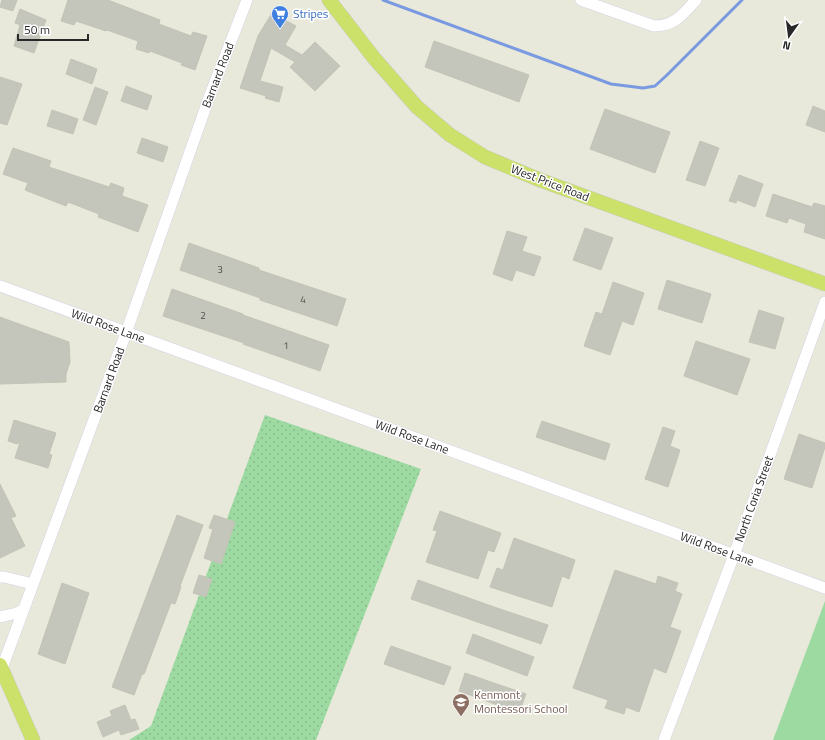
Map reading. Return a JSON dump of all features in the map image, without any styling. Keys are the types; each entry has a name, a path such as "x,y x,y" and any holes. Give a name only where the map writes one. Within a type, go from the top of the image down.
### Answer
{"main road":[{"name":"West Price Road","path":"329,0 371,55 417,107 450,134 485,157 540,180 825,284"},
{"path":"1,667 33,740"}],"street":[{"name":"Barnard Road","path":"1,667 24,609 126,333 210,95 247,0"},
{"path":"581,0 654,26 664,26 672,23 696,0"},
{"name":"Wild Rose Lane","path":"0,286 825,588"},
{"name":"North Coria Street","path":"664,740 734,555 825,302"},
{"path":"0,577 33,584"},
{"path":"0,617 17,613 24,609"}],"green space":[{"path":"265,415 421,469 316,740 129,740 151,726"},
{"path":"825,601 825,740 773,740"}],"building":[{"path":"2,0 17,0 13,11 0,7"},
{"path":"68,0 108,0 160,20 159,24 191,36 193,32 207,36 195,70 181,65 182,63 150,51 149,53 136,49 138,41 76,21 74,25 61,21"},
{"path":"20,9 46,20 34,53 14,46 20,25 15,23"},
{"path":"272,13 296,26 285,45 302,55 315,42 340,66 315,91 290,67 295,62 271,48 260,81 283,87 279,102 265,98 266,96 240,88 258,36"},
{"path":"434,41 529,75 519,102 425,67"},
{"path":"71,59 97,69 92,84 66,74"},
{"path":"0,77 22,84 7,125 0,123"},
{"path":"126,86 152,96 147,110 121,101"},
{"path":"95,87 108,92 96,125 83,120"},
{"path":"813,106 825,111 825,132 806,125"},
{"path":"605,109 670,132 655,173 590,149"},
{"path":"52,110 78,119 73,134 47,126"},
{"path":"142,138 168,147 163,162 137,153"},
{"path":"700,141 719,148 705,186 686,180"},
{"path":"13,148 51,161 49,167 109,187 111,183 124,188 122,196 148,205 138,232 98,217 99,214 68,202 66,206 25,190 28,183 3,174"},
{"path":"739,175 763,184 755,207 737,200 736,203 729,201"},
{"path":"773,194 812,207 814,203 825,206 825,239 804,232 806,224 789,218 787,223 766,216"},
{"path":"585,228 613,238 601,270 573,260"},
{"path":"507,231 527,237 522,251 541,257 534,276 516,270 512,281 493,274"},
{"path":"189,243 259,268 259,270 346,299 337,326 260,300 260,298 180,270"},
{"path":"667,280 711,294 702,323 658,309"},
{"path":"613,282 644,293 633,325 622,321 610,355 584,346 596,312 602,314"},
{"path":"172,289 329,345 320,371 243,344 244,343 163,316"},
{"path":"759,310 784,318 775,349 749,342"},
{"path":"0,317 69,342 70,362 66,374 66,382 0,384"},
{"path":"696,341 750,359 737,395 684,376"},
{"path":"14,420 56,433 49,454 52,455 48,468 15,458 20,442 17,444 8,441"},
{"path":"542,421 610,444 605,460 536,437"},
{"path":"663,427 675,431 670,446 680,450 668,487 645,479"},
{"path":"799,434 825,443 812,488 784,479"},
{"path":"0,484 16,516 11,518 25,546 0,558"},
{"path":"440,511 501,533 494,552 488,550 478,579 426,562 437,531 433,530"},
{"path":"177,515 203,525 180,586 181,587 175,604 171,603 144,674 142,674 134,695 112,687"},
{"path":"214,515 235,522 221,564 204,558 213,529 209,528"},
{"path":"514,538 575,560 569,579 562,576 552,607 490,587 497,568 503,570"},
{"path":"615,570 656,584 658,576 678,583 675,591 682,594 670,627 681,631 666,673 654,668 639,712 626,707 624,714 605,708 608,700 573,688"},
{"path":"199,575 212,579 206,597 193,593"},
{"path":"418,580 548,625 541,644 411,599"},
{"path":"62,583 89,593 65,664 38,654"},
{"path":"473,634 534,657 527,676 466,653"},
{"path":"391,646 451,667 444,685 384,664"},
{"path":"465,673 526,694 519,713 459,691"},
{"path":"125,705 131,720 135,719 139,729 121,735 119,730 103,737 97,722 112,716 110,711"}],"waterway":[{"path":"383,0 611,84 643,88 655,86 742,0"}],"place":[{"name":"Stripes","path":"280,29"},
{"name":"Kenmont Montessori School","path":"461,717"}]}
